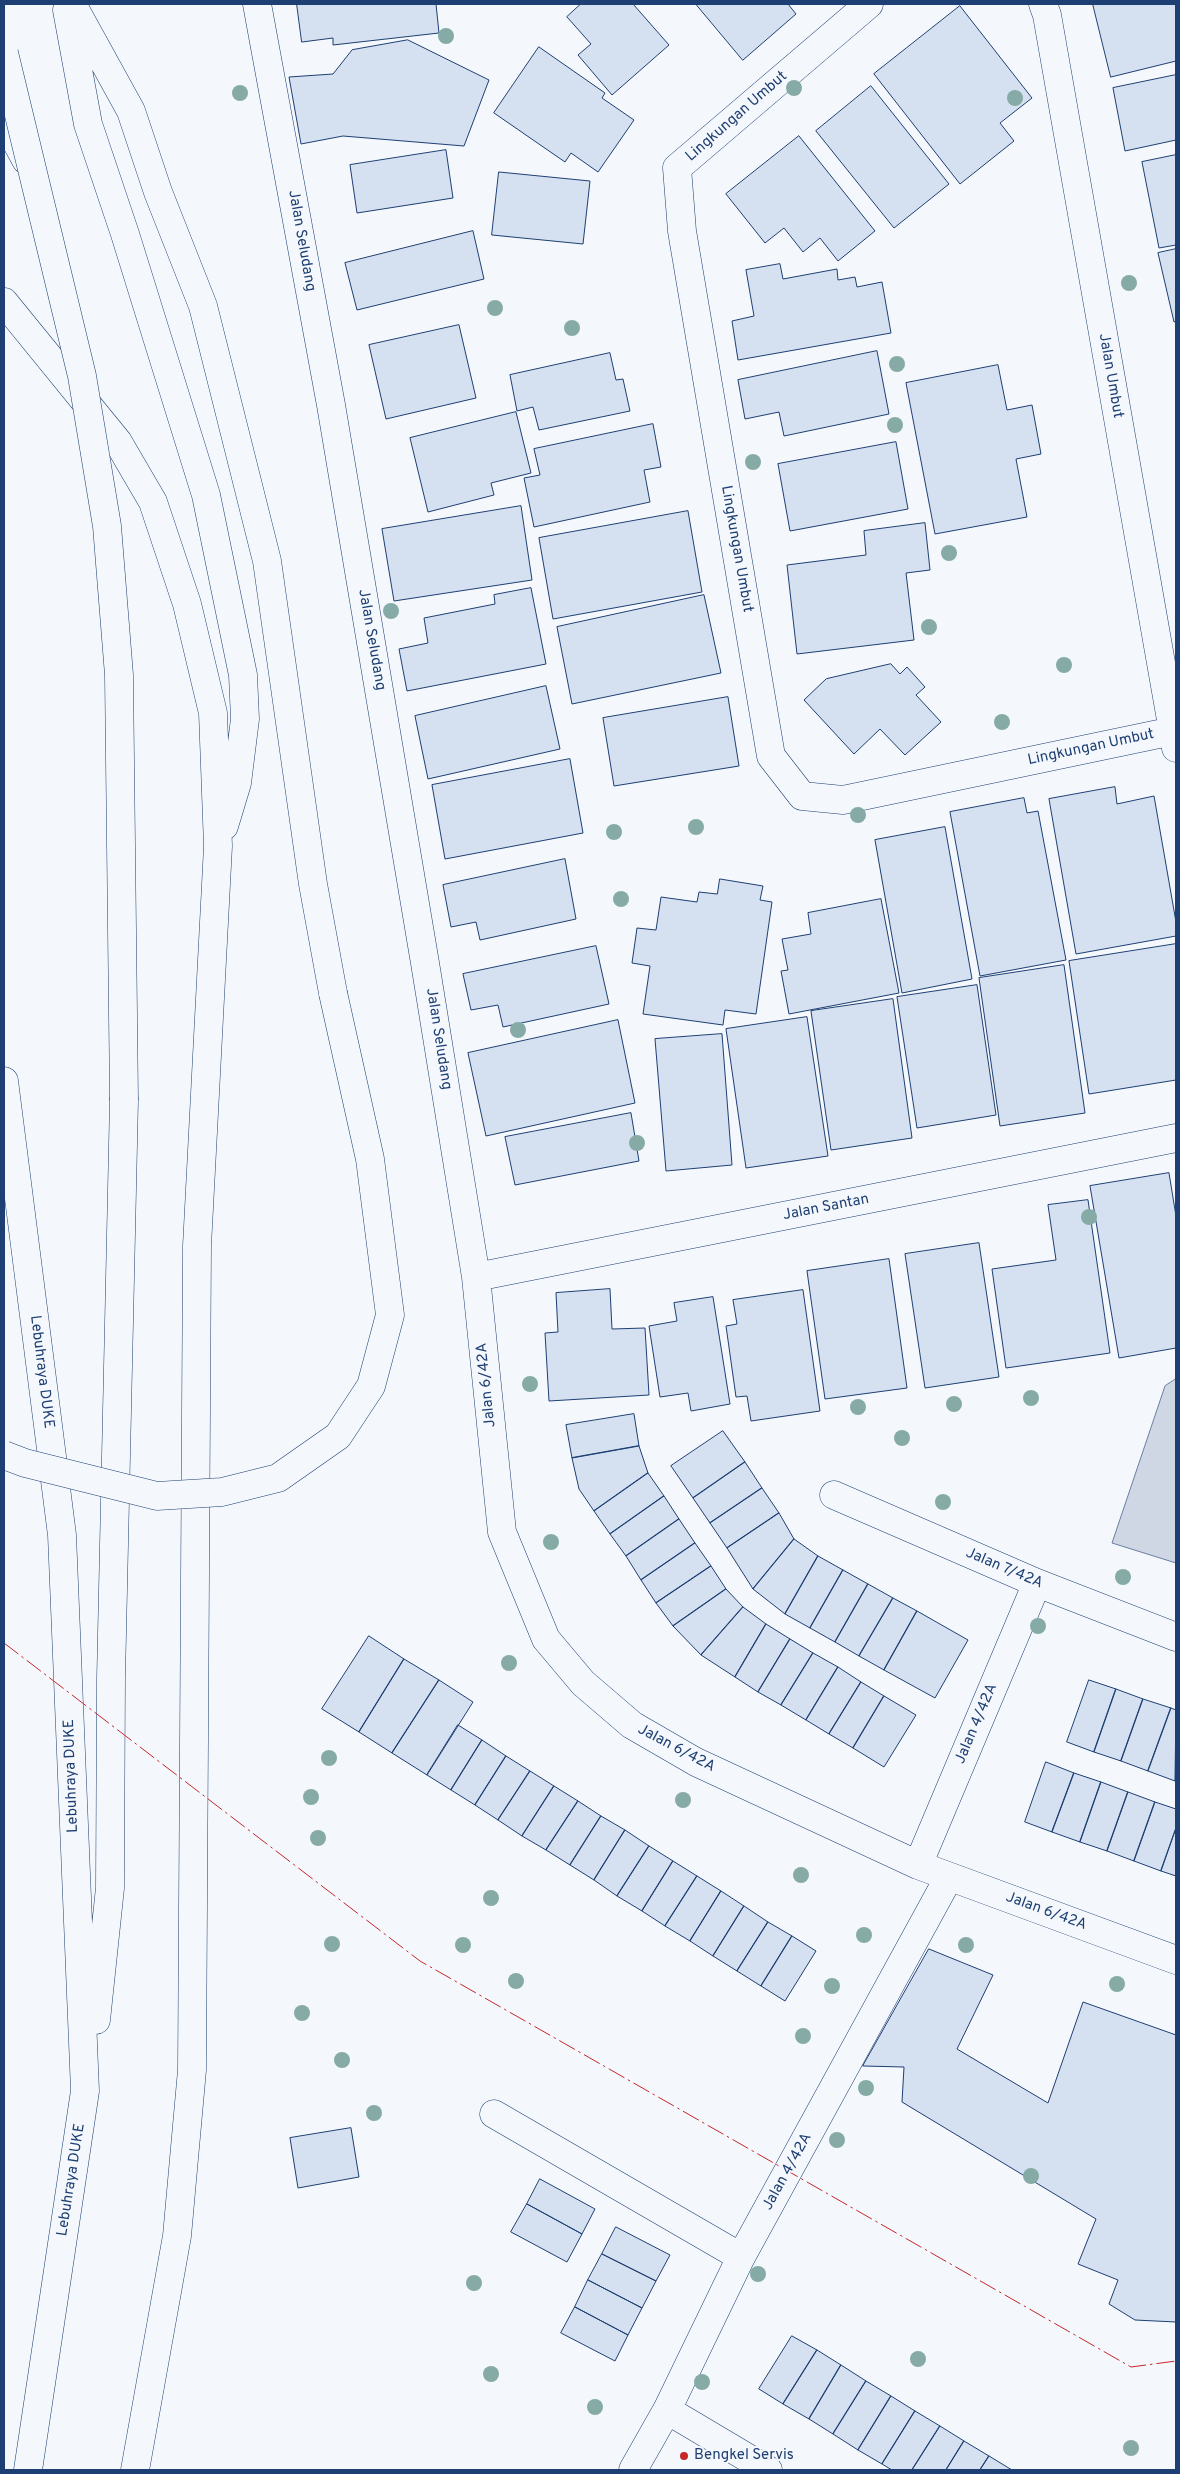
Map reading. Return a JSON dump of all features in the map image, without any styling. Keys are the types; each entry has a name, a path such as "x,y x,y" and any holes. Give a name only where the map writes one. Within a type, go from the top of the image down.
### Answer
{"main road":[{"path":"66,4 88,124 125,234 206,495 243,675 245,719 237,783 218,846"},
{"path":"4,1455 25,1463 157,1496 222,1492 278,1478 338,1436 371,1386 390,1315 370,1158 333,993 313,884 267,561 203,306 158,192 131,111 72,4"},
{"name":"Jalan Seludang","path":"257,4 331,405 476,1277"},
{"name":"Lingkungan Umbut","path":"869,4 678,168 682,231 772,756 802,796 844,800 1174,740"},
{"name":"Jalan Umbut","path":"1043,4 1049,25 1174,740"},
{"path":"4,53 84,386 107,526 119,675 124,1100 110,1678 110,1888 98,2005 85,2091"},
{"path":"4,119 35,177"},
{"path":"4,302 118,442 153,502 188,604 213,713 218,846 197,1246 192,2070 177,2236 135,2470"},
{"name":"Lebuhraya DUKE","path":"4,1081 62,1535 85,2091 28,2470"},
{"name":"Jalan Santan","path":"476,1277 1176,1138"},
{"name":"Jalan 6/42A","path":"476,1277 502,1532 546,1639 583,1683 632,1725 696,1762 918,1865 1176,1960"},
{"name":"Jalan 7/42A","path":"834,1495 1037,1583 1176,1637"},
{"name":"Jalan 4/42A","path":"918,1865 1037,1583"},
{"name":"Jalan 4/42A","path":"642,2467 666,2410 741,2257 949,1877"},
{"path":"494,2114 741,2257"},
{"path":"666,2410 768,2470"}],"shaded area":[{"path":"1176,1379 1176,1563 1112,1543 1165,1386"}],"building":[{"path":"297,4 436,4 439,33 333,45 333,38 302,42"},
{"path":"581,4 633,4 669,45 612,95 578,55 591,44 567,17"},
{"path":"696,4 788,4 796,14 743,60"},
{"path":"1093,4 1176,4 1176,61 1111,77"},
{"path":"960,6 1032,98 1000,123 1014,141 960,184 874,74"},
{"path":"408,40 489,80 464,146 343,136 301,144 289,77 333,74 352,50"},
{"path":"539,47 605,93 602,98 634,120 598,172 571,153 565,162 494,113"},
{"path":"1176,75 1176,140 1125,151 1113,88"},
{"path":"871,86 949,184 894,228 816,131"},
{"path":"799,136 875,231 838,261 820,238 803,252 784,228 765,243 726,194"},
{"path":"446,150 453,198 357,213 350,165"},
{"path":"1176,155 1176,245 1159,248 1142,162"},
{"path":"499,172 590,181 583,244 492,235"},
{"path":"473,231 484,279 357,310 345,263"},
{"path":"1176,249 1176,321 1174,322 1158,253"},
{"path":"780,264 783,279 837,269 838,280 855,277 857,287 882,282 891,333 738,360 732,321 754,316 746,270"},
{"path":"459,325 476,398 386,419 369,345"},
{"path":"877,351 889,414 784,436 779,412 745,419 738,380"},
{"path":"610,353 616,380 623,379 630,411 539,430 533,407 517,411 510,375"},
{"path":"998,365 1007,410 1032,405 1041,454 1016,459 1027,517 935,534 906,383"},
{"path":"516,412 531,473 491,483 494,495 428,512 410,438"},
{"path":"653,424 661,467 644,470 650,502 534,527 524,478 540,475 534,449"},
{"path":"896,442 908,509 790,531 778,464"},
{"path":"521,506 532,580 394,601 382,529"},
{"path":"688,511 702,592 553,619 539,538"},
{"path":"925,523 930,570 906,573 914,640 797,654 787,565 866,555 864,531"},
{"path":"531,588 546,664 407,691 399,649 428,643 424,618 495,604 494,595"},
{"path":"704,595 721,673 572,704 557,627"},
{"path":"891,664 900,674 907,667 925,687 916,695 941,722 905,755 880,729 854,754 804,700 826,679"},
{"path":"546,686 560,749 428,779 415,716"},
{"path":"728,697 739,766 614,786 603,718"},
{"path":"570,759 583,833 445,859 432,785"},
{"path":"1115,787 1117,804 1154,796 1176,922 1176,936 1076,954 1049,799"},
{"path":"1024,798 1027,813 1038,811 1066,960 980,976 950,812"},
{"path":"945,827 972,979 902,993 875,840"},
{"path":"565,859 576,919 480,940 476,922 451,927 443,885"},
{"path":"720,879 763,886 760,900 772,902 756,1014 725,1010 723,1025 643,1014 650,966 632,963 637,928 656,930 661,897 697,902 699,892 717,894"},
{"path":"881,899 899,993 789,1014 781,971 788,970 782,939 811,934 808,913"},
{"path":"1176,944 1176,1080 1089,1094 1069,961"},
{"path":"596,946 609,1004 503,1027 498,1005 471,1010 463,974"},
{"path":"1064,965 1085,1113 1000,1126 979,978"},
{"path":"977,985 996,1115 917,1128 897,997"},
{"path":"893,999 912,1138 831,1150 811,1011"},
{"path":"807,1017 828,1156 746,1168 726,1029"},
{"path":"618,1020 635,1103 486,1136 468,1053"},
{"path":"722,1034 732,1165 666,1171 655,1039"},
{"path":"631,1113 639,1161 515,1185 505,1137"},
{"path":"1169,1173 1176,1216 1176,1348 1119,1358 1090,1186"},
{"path":"1088,1200 1110,1353 1006,1368 992,1269 1056,1260 1048,1205"},
{"path":"979,1243 999,1377 925,1388 905,1254"},
{"path":"889,1259 907,1388 825,1399 807,1271"},
{"path":"610,1289 612,1329 645,1328 649,1395 549,1401 545,1333 558,1332 556,1293"},
{"path":"803,1290 820,1411 751,1421 747,1396 736,1397 726,1326 737,1324 733,1300"},
{"path":"713,1297 730,1404 691,1411 688,1393 660,1397 649,1326 677,1321 674,1303"},
{"path":"634,1414 639,1446 572,1458 566,1425"},
{"path":"723,1431 745,1462 693,1498 671,1466"},
{"path":"639,1446 648,1473 594,1511 579,1489 572,1458"},
{"path":"745,1462 762,1488 710,1523 693,1498"},
{"path":"648,1473 664,1496 610,1534 594,1511"},
{"path":"762,1488 779,1513 727,1548 710,1523"},
{"path":"664,1496 679,1519 626,1556 610,1534"},
{"path":"779,1513 794,1539 753,1589 727,1548"},
{"path":"679,1519 695,1543 641,1580 626,1556"},
{"path":"794,1539 818,1556 785,1614 753,1589"},
{"path":"695,1543 711,1566 656,1603 641,1580"},
{"path":"818,1556 843,1570 810,1628 785,1614"},
{"path":"711,1566 726,1589 673,1626 656,1603"},
{"path":"843,1570 868,1584 835,1642 810,1628"},
{"path":"868,1584 893,1598 859,1656 835,1642"},
{"path":"726,1589 743,1607 701,1655 673,1626"},
{"path":"893,1598 917,1611 884,1670 859,1656"},
{"path":"743,1607 766,1624 735,1677 701,1655"},
{"path":"917,1611 968,1640 935,1698 884,1670"},
{"path":"766,1624 790,1639 758,1692 735,1677"},
{"path":"369,1636 404,1659 359,1732 322,1709"},
{"path":"790,1639 813,1653 781,1705 758,1692"},
{"path":"813,1653 838,1667 806,1720 781,1705"},
{"path":"404,1659 439,1680 392,1753 359,1732"},
{"path":"838,1667 861,1682 829,1734 806,1720"},
{"path":"439,1680 473,1702 427,1775 392,1753"},
{"path":"1089,1680 1116,1689 1094,1752 1067,1742"},
{"path":"861,1682 884,1696 853,1748 829,1734"},
{"path":"1116,1689 1143,1699 1121,1761 1094,1752"},
{"path":"884,1696 916,1715 884,1767 853,1748"},
{"path":"1143,1699 1171,1708 1148,1771 1121,1761"},
{"path":"1171,1708 1176,1710 1175,1781 1148,1771"},
{"path":"458,1725 482,1740 451,1790 427,1775"},
{"path":"482,1740 506,1756 475,1805 451,1790"},
{"path":"506,1756 530,1771 498,1820 475,1805"},
{"path":"1046,1762 1074,1773 1052,1832 1025,1822"},
{"path":"530,1771 554,1786 522,1836 498,1820"},
{"path":"1074,1773 1101,1782 1080,1842 1052,1832"},
{"path":"1101,1782 1128,1792 1107,1851 1080,1842"},
{"path":"554,1786 578,1801 546,1850 522,1836"},
{"path":"1128,1792 1155,1802 1134,1861 1107,1851"},
{"path":"578,1801 601,1816 570,1865 546,1850"},
{"path":"1155,1802 1176,1809 1176,1828 1161,1871 1134,1861"},
{"path":"601,1816 625,1830 594,1880 570,1865"},
{"path":"1176,1828 1176,1876 1161,1871"},
{"path":"625,1830 649,1846 617,1896 594,1880"},
{"path":"649,1846 673,1861 642,1911 617,1896"},
{"path":"673,1861 697,1876 665,1926 642,1911"},
{"path":"697,1876 721,1891 690,1941 665,1926"},
{"path":"721,1891 744,1906 713,1956 690,1941"},
{"path":"744,1906 768,1922 737,1971 713,1956"},
{"path":"768,1922 792,1936 761,1986 737,1971"},
{"path":"792,1936 816,1951 785,2001 761,1986"},
{"path":"929,1949 993,1975 957,2049 1048,2103 1083,2002 1176,2035 1176,2322 1135,2320 1109,2304 1118,2280 1078,2264 1096,2219 902,2102 904,2067 863,2066"},
{"path":"351,2128 359,2177 298,2188 290,2138"},
{"path":"540,2179 595,2209 582,2234 527,2204"},
{"path":"527,2204 582,2234 567,2262 511,2232"},
{"path":"616,2227 670,2255 656,2281 602,2254"},
{"path":"602,2254 656,2281 642,2308 588,2280"},
{"path":"588,2280 642,2308 628,2335 575,2307"},
{"path":"575,2307 628,2335 615,2361 561,2333"},
{"path":"792,2336 817,2350 783,2404 759,2389"},
{"path":"817,2350 841,2365 809,2419 783,2404"},
{"path":"841,2365 866,2381 833,2434 809,2419"},
{"path":"866,2381 891,2396 858,2450 833,2434"},
{"path":"891,2396 915,2411 882,2464 858,2450"},
{"path":"915,2411 940,2426 912,2470 892,2470 882,2464"},
{"path":"940,2426 964,2441 946,2470 912,2470"},
{"path":"964,2441 989,2456 980,2470 946,2470"},
{"path":"989,2456 1012,2470 980,2470"}],"power":[{"path":"4,1643 420,1961 1131,2367 1176,2361"}],"place":[{"name":"Bengkel Servis","path":"684,2456"}]}
